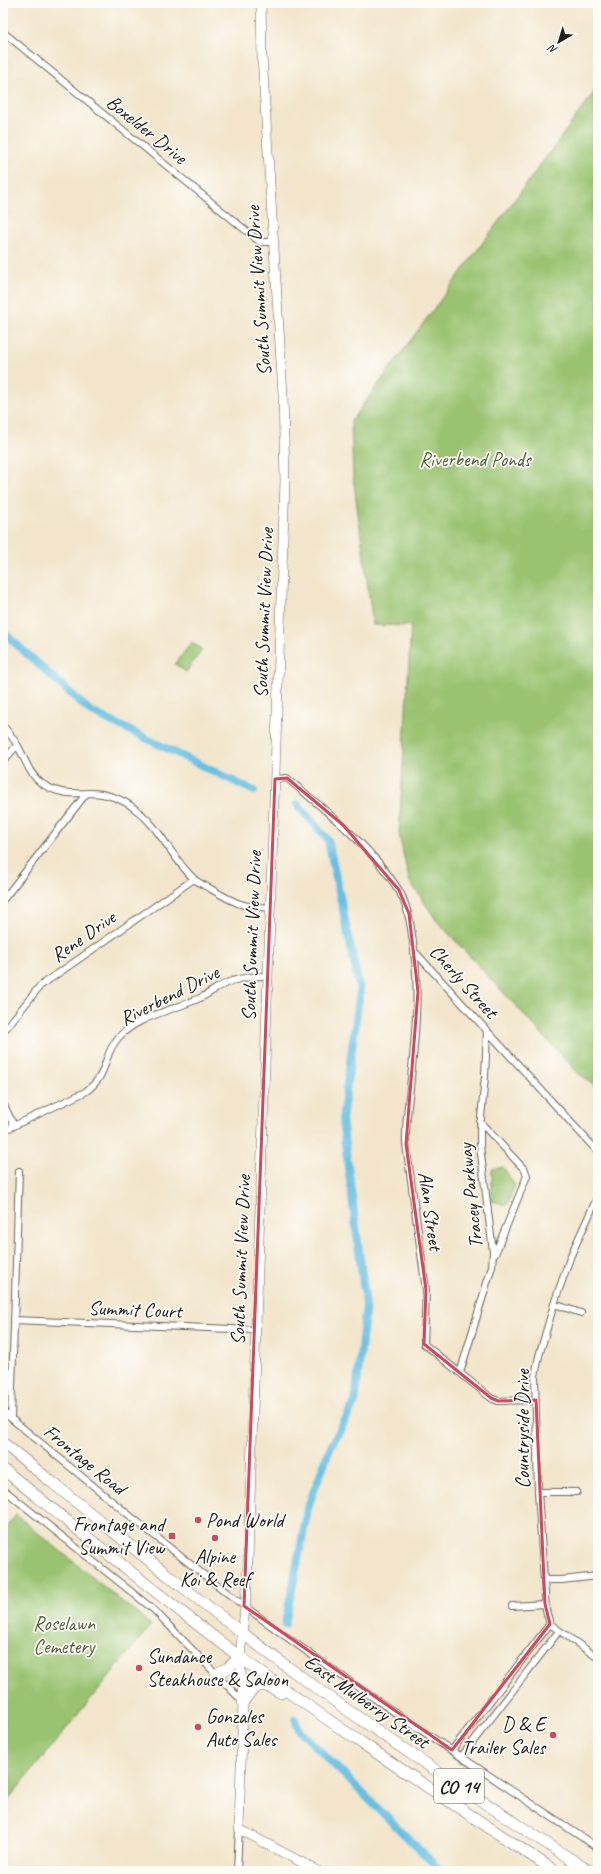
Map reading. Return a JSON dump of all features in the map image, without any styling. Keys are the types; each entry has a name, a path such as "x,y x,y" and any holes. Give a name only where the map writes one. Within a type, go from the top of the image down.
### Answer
{"highway":[{"name":"East Mulberry Street","path":"3,1443 174,1581 294,1672 421,1761 589,1871"},
{"name":"East Mulberry Street","path":"3,1469 240,1657 323,1715 555,1871"},
{"path":"216,1674 228,1668 240,1657"},
{"path":"243,1702 256,1686 266,1686 275,1689 299,1705 323,1715"},
{"path":"480,1821 498,1840 545,1871"},
{"path":"514,1822 562,1847 598,1871"}],"street":[{"name":"South Summit View Drive","path":"237,1871 243,1702 240,1657 246,1588 256,1330 285,481 283,394 262,56 261,3"},
{"name":"Boxelder Drive","path":"3,32 260,242 273,242"},
{"path":"3,726 17,745 28,768 40,782 58,792 68,794 106,795 117,799 142,814 194,879 241,905 258,908 270,908"},
{"path":"3,762 17,745"},
{"name":"Cherly Street","path":"275,779 287,778 343,825 381,867 399,890 409,914 415,952 598,1152"},
{"path":"3,900 86,794"},
{"name":"Rene Drive","path":"3,1032 40,986 194,879"},
{"name":"Alan Street","path":"415,952 418,992 406,1125 406,1144 426,1290 424,1344 491,1398 498,1401 536,1400"},
{"name":"Riverbend Drive","path":"3,1131 85,1092 102,1075 114,1044 130,1027 202,997 231,981 244,978 268,976"},
{"name":"Tracey Parkway","path":"487,1030 485,1077 480,1122 480,1146 493,1238 492,1266"},
{"path":"3,1103 14,1126"},
{"name":"Tracey Parkway","path":"460,1373 498,1243 527,1176 525,1170 480,1122"},
{"path":"11,1418 20,1171"},
{"name":"Countryside Drive","path":"550,1624 545,1604 538,1492 535,1376 539,1356 554,1304 572,1255 598,1196"},
{"path":"554,1304 582,1312"},
{"name":"Summit Court","path":"14,1320 256,1330"},
{"name":"Frontage Road","path":"3,1412 176,1553 244,1606 345,1678 598,1848"},
{"path":"3,1489 154,1610 243,1702"},
{"path":"538,1492 577,1492"},
{"path":"544,1580 562,1580 598,1576"},
{"path":"512,1606 545,1604"},
{"path":"452,1750 550,1624 598,1658"},
{"path":"461,1757 559,1631"},
{"path":"239,1829 318,1871"}],"highlighted area":[{"path":"287,778 343,825 399,890 409,914 418,992 406,1144 426,1290 424,1344 491,1398 498,1401 536,1400 545,1604 550,1624 452,1750 244,1606 275,779"}],"green space":[{"name":"Riverbend Ponds","path":"598,87 598,1090 592,1083 578,1073 437,921 409,880 399,834 411,626 373,625 353,476 351,421"},
{"path":"192,642 202,650 186,672 175,664"},
{"path":"503,1167 515,1185 507,1205 492,1201 492,1169"},
{"name":"Roselawn Cemetery","path":"16,1515 151,1625 3,1806 3,1531"}],"waterway":[{"path":"3,632 90,711 254,791"},
{"path":"285,1624 309,1504 330,1448 355,1402 366,1305 342,1120 360,991 328,840 297,804"},
{"path":"295,1719 299,1730 441,1871"}],"place":[{"name":"Pond World","path":"198,1520"},
{"name":"Frontage and Summit View","path":"172,1536"},
{"name":"Alpine Koi & Reef","path":"215,1538"},
{"name":"Sundance Steakhouse & Saloon","path":"139,1668"},
{"name":"Gonzales Auto Sales","path":"198,1727"},
{"name":"D & E Trailer Sales","path":"553,1735"}]}
